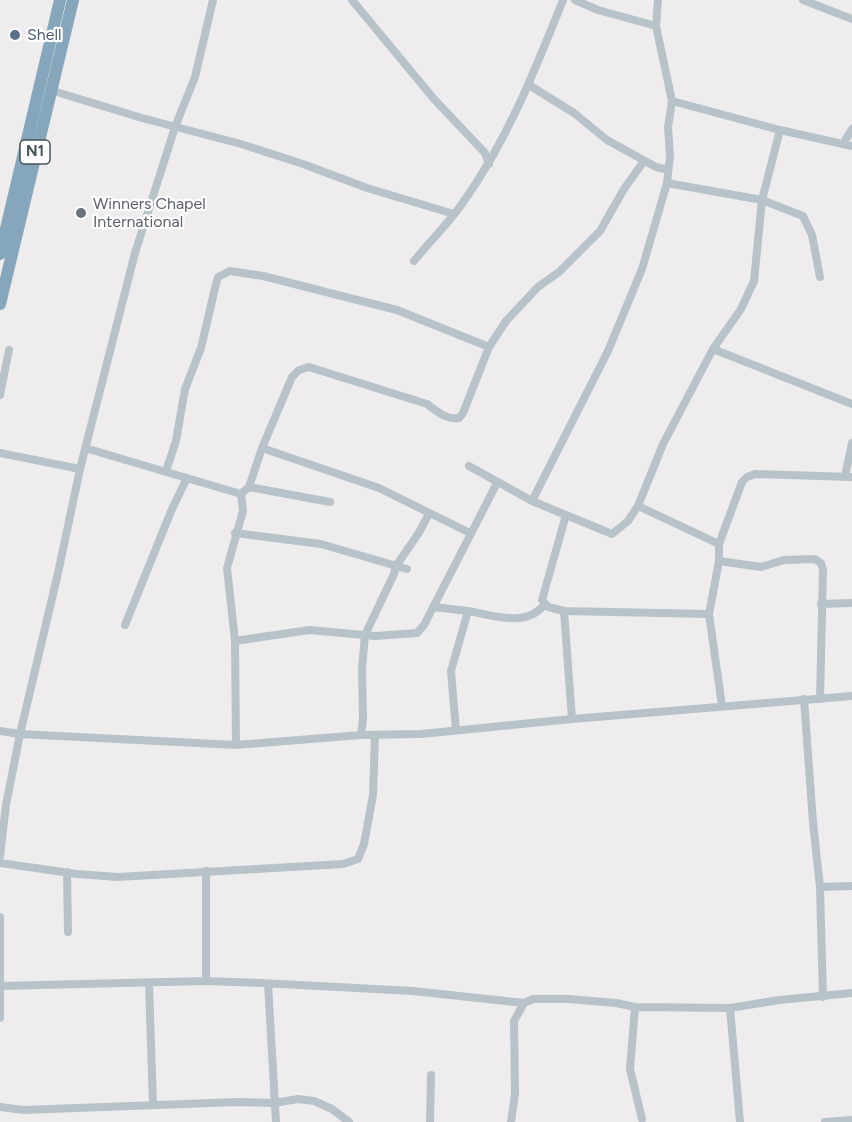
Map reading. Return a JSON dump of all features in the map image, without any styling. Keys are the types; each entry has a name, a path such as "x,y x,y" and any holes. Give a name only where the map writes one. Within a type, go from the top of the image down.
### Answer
{"highway":[{"name":"N1","path":"0,254 60,0"},
{"name":"N1","path":"0,304 73,0"}],"street":[{"path":"0,856 6,805 20,734 85,448 135,253 175,127 195,77 213,0"},
{"path":"352,0 434,99 485,153 489,164"},
{"path":"414,261 454,214 489,164 529,85 563,0"},
{"path":"575,0 598,10 656,26"},
{"path":"532,501 612,341 642,269 667,183 670,156 668,127 672,101 656,26 658,0"},
{"path":"803,0 852,19"},
{"path":"529,85 574,113 608,140 644,161 668,170"},
{"path":"50,90 303,164 367,188 454,214"},
{"path":"672,101 780,130 848,145 852,129"},
{"path":"469,466 532,501 612,534 628,521 638,506 663,444 714,349 741,309 754,281 762,200 780,130"},
{"path":"241,494 249,487 262,448 292,377 299,370 309,367 427,404 439,413 454,419 459,418 489,347 506,321 600,231 624,189 644,161"},
{"path":"667,183 762,200 803,216 812,235 820,278"},
{"path":"166,471 176,441 185,389 201,348 218,277 223,273 237,271 263,276 397,310 489,347"},
{"path":"714,349 852,404"},
{"path":"0,394 9,350"},
{"path":"722,706 709,614 720,544 742,482 755,474 848,476 852,443"},
{"path":"85,448 241,494"},
{"path":"262,448 379,488 470,533"},
{"path":"0,453 80,469"},
{"path":"125,625 172,509 188,478"},
{"path":"235,641 309,630 365,635 417,633 424,626 497,483"},
{"path":"249,487 330,502"},
{"path":"236,745 235,641 227,568 243,511 241,494"},
{"path":"638,506 720,544"},
{"path":"361,735 365,635 396,567 429,514"},
{"path":"544,605 542,600 566,515"},
{"path":"236,533 321,544 407,569"},
{"path":"719,561 761,567 784,560 815,559 821,563 823,570 820,699"},
{"path":"821,604 852,603"},
{"path":"433,607 522,619 533,616 544,605"},
{"path":"544,605 564,611 709,614"},
{"path":"456,730 450,671 468,611"},
{"path":"564,611 572,719"},
{"path":"0,730 20,734 236,745 361,735 421,734 852,696"},
{"path":"804,699 820,887 823,997"},
{"path":"0,863 118,876 344,864 358,860 364,844 373,795 375,735"},
{"path":"206,871 206,981"},
{"path":"67,872 68,932"},
{"path":"820,887 852,886"},
{"path":"0,918 0,1018"},
{"path":"0,986 206,981 412,991 525,1003"},
{"path":"149,983 153,1105"},
{"path":"268,984 276,1122"},
{"path":"512,1122 515,1094 514,1021 525,1003 533,999 569,999 635,1007 730,1008 779,1000 852,993"},
{"path":"635,1007 630,1069 642,1119"},
{"path":"730,1008 740,1122"},
{"path":"430,1122 431,1075"},
{"path":"0,1107 24,1110 274,1103 298,1099 314,1101 332,1109 349,1122"},
{"path":"825,1122 852,1120"}],"place":[{"name":"Shell","path":"15,35"},
{"name":"Winners Chapel International","path":"81,213"}]}
